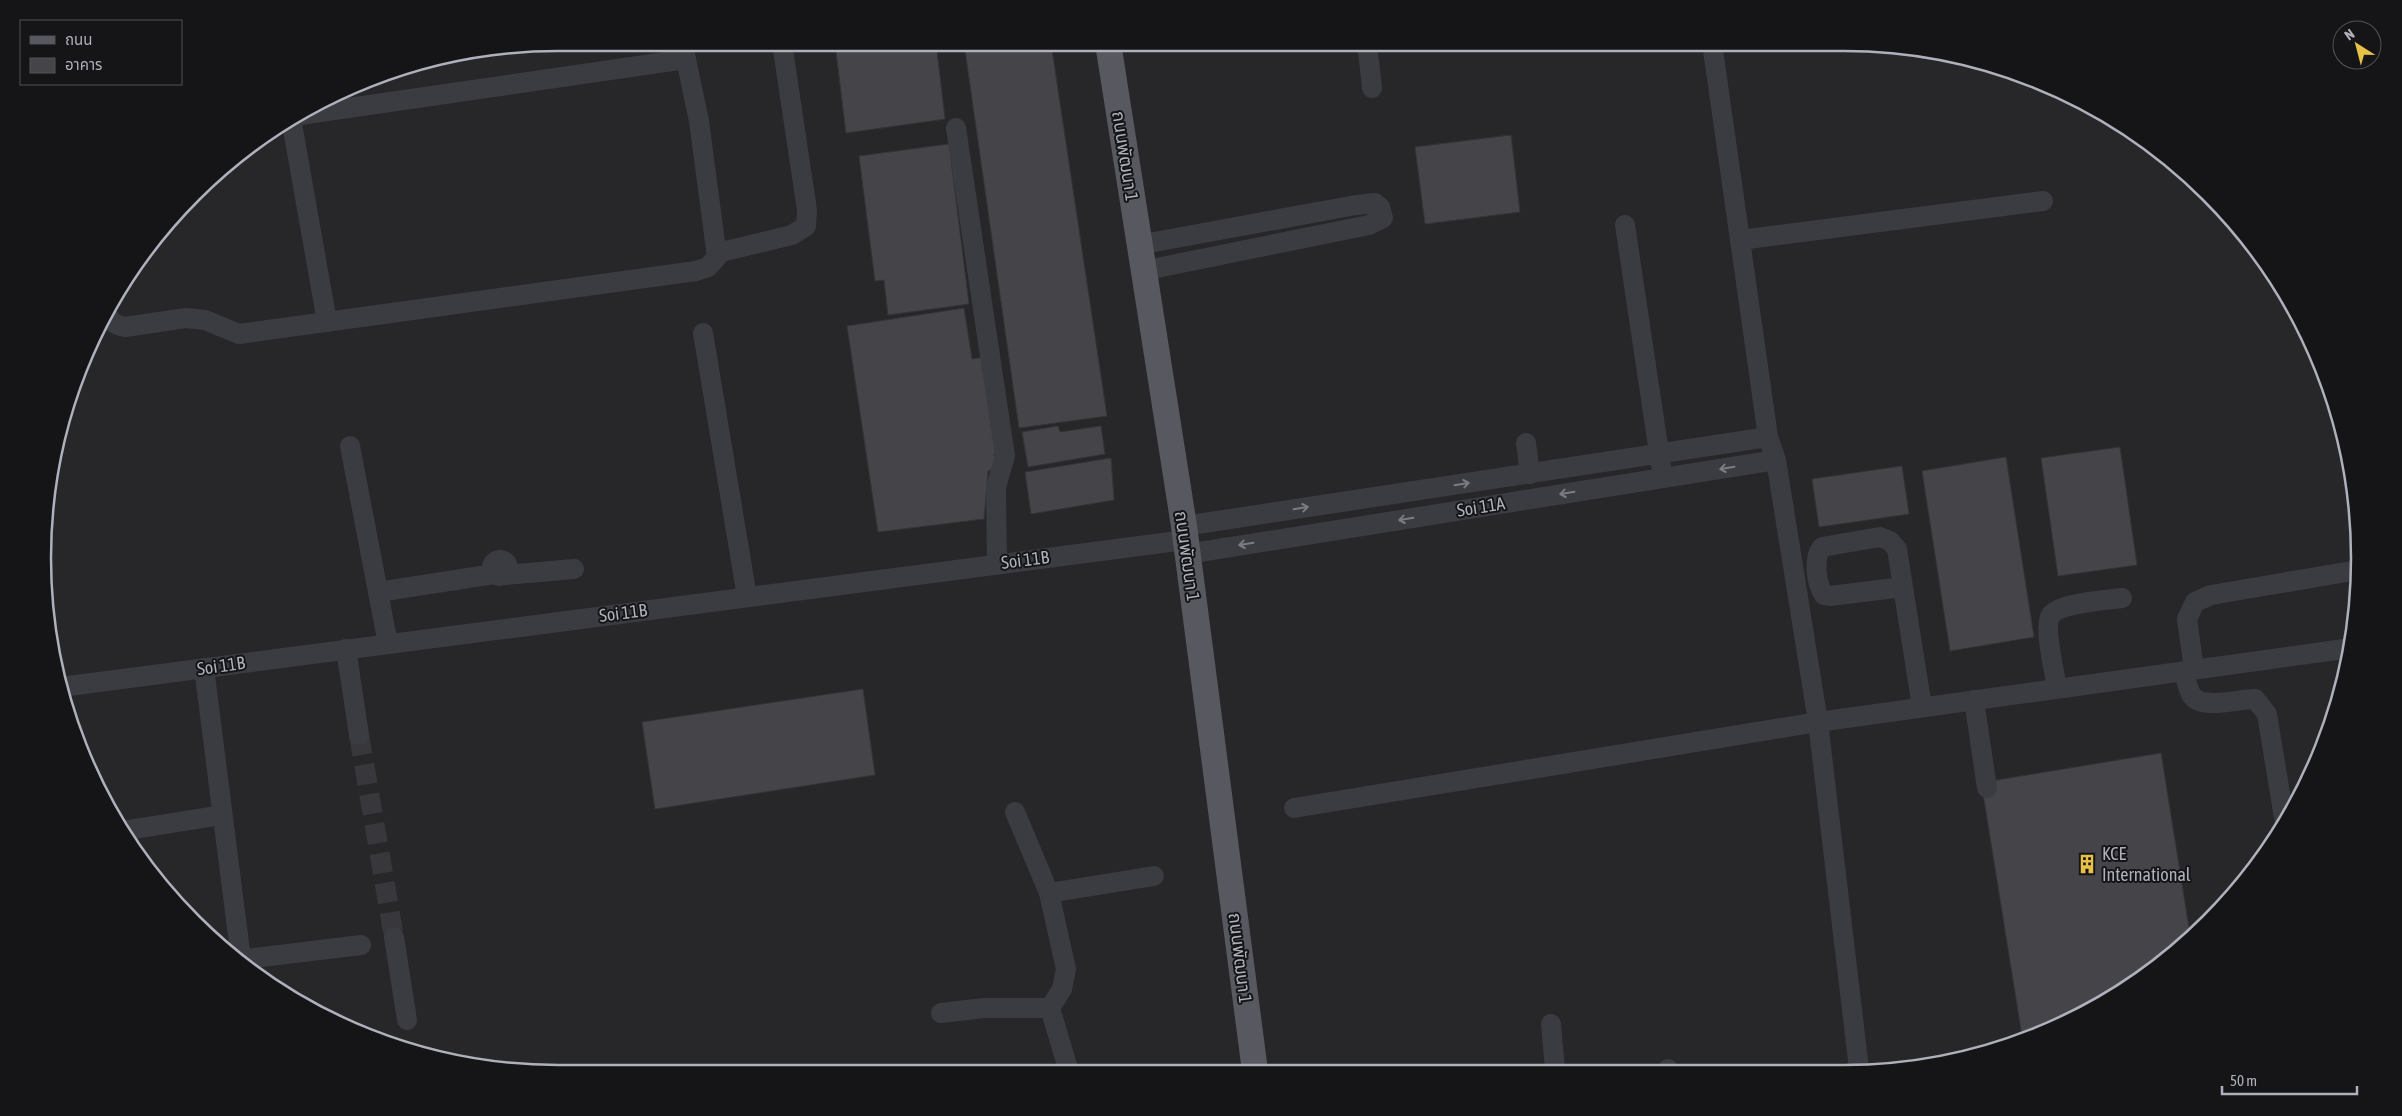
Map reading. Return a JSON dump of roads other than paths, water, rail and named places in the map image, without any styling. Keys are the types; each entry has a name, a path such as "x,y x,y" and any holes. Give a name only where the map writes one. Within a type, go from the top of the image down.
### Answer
{"main road":[{"name":"ถนนพัฒนา 1","path":"1109,51 1185,540 1254,1065"}],"street":[{"path":"111,321 117,326 125,327 186,318 205,320 227,331 239,334 696,271 708,267 717,257 699,121 685,51 317,113"},
{"path":"717,253 792,235 806,226 807,210 783,51"},
{"path":"1368,51 1372,88"},
{"path":"1713,51 1768,437 1776,460 1818,722 1857,1065"},
{"path":"294,126 327,322"},
{"path":"956,128 1005,456 996,487 998,564"},
{"path":"1740,240 2043,201"},
{"path":"1138,245 1356,205 1375,203 1380,207 1383,218 1369,225 1142,271"},
{"path":"1625,225 1663,478"},
{"path":"704,333 747,597"},
{"path":"1185,540 1493,479 1768,437"},
{"path":"1526,443 1530,474"},
{"path":"350,446 388,644"},
{"name":"Soi 11A","path":"1185,540 1496,504 1776,460"},
{"path":"1614,461 1617,485"},
{"path":"1493,479 1496,504"},
{"name":"Soi 11B","path":"68,686 1185,540"},
{"path":"378,592 500,574 574,569"},
{"path":"2283,811 2267,714 2263,706 2256,699 2239,699 2206,705 2191,695 2187,619 2194,602 2211,595 2351,571"},
{"path":"1903,587 1922,707"},
{"path":"2057,688 2048,627 2050,616 2059,608 2122,598"},
{"path":"346,649 359,735"},
{"path":"1294,808 1818,722 2342,649"},
{"path":"204,668 238,950"},
{"path":"1974,700 1987,788"},
{"path":"1015,812 1049,893 1066,969 1062,989 1050,1008 1067,1065"},
{"path":"131,830 222,815"},
{"path":"1049,893 1154,876"},
{"path":"394,937 407,1020"},
{"path":"248,958 361,945"},
{"path":"941,1013 984,1008 1050,1008"},
{"path":"1551,1024 1555,1065"}],"tunnel":[{"path":"359,735 394,937"}],"place":[{"name":"KCE International","path":"2087,864"}]}
